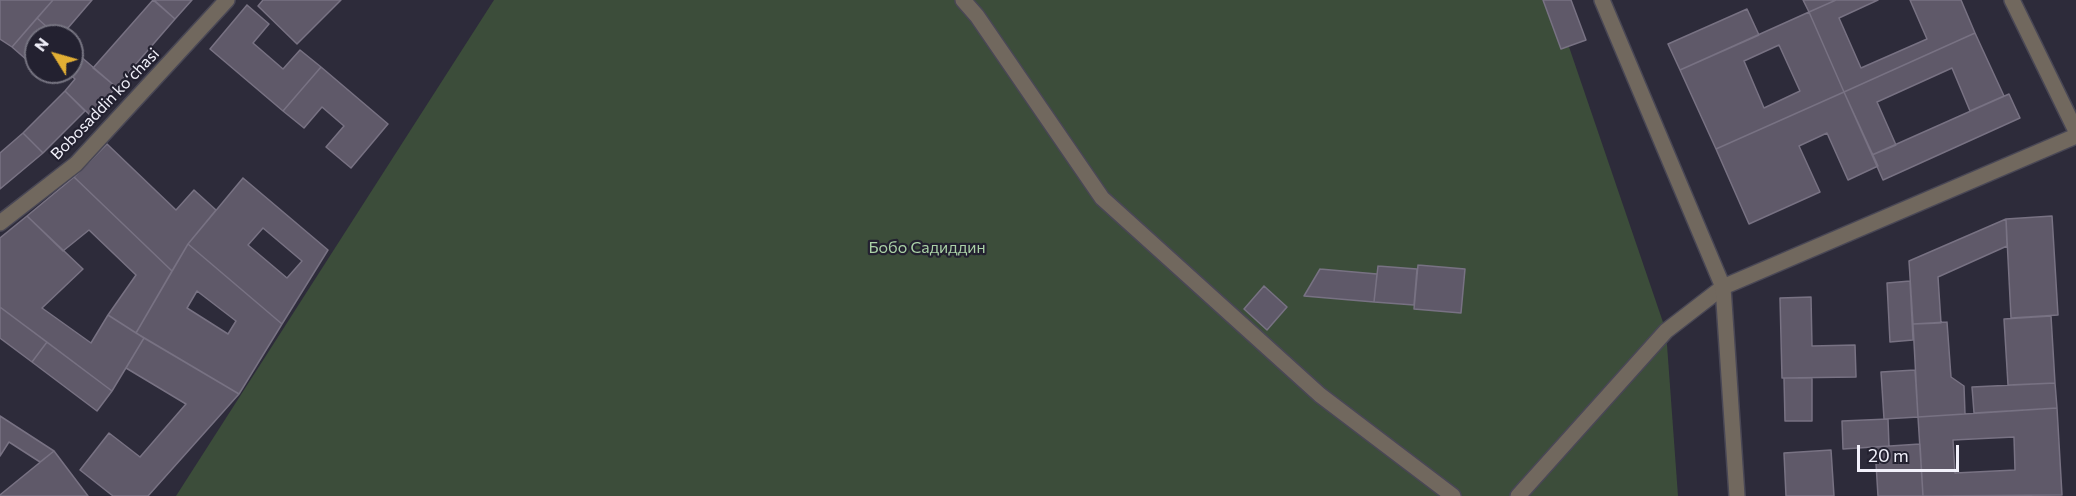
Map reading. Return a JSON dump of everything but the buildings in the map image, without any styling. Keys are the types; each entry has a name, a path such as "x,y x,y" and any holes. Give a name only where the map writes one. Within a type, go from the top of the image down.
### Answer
{"street":[{"name":"Bobosaddin koʻchasi","path":"0,223 76,164 228,0"},
{"path":"963,0 977,16 1102,198 1320,395 1453,496"},
{"path":"1602,0 1723,287 1737,496"},
{"path":"2012,0 2076,131"},
{"path":"1518,496 1666,331 1723,287 2076,136"}],"green space":[{"name":"Бобо Садиддин","path":"494,0 1553,0 1666,331 1678,496 176,496"}]}
